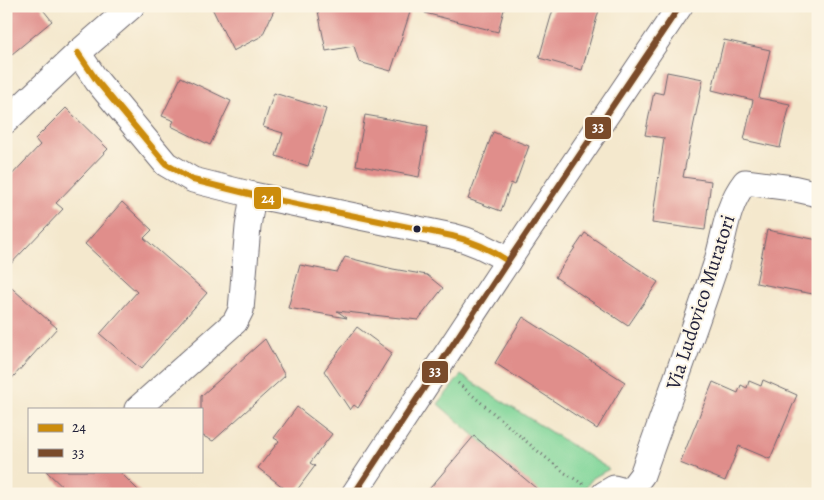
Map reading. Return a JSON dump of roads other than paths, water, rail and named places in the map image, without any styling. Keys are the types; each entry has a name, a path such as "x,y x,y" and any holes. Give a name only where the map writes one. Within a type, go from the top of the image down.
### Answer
{"street":[{"path":"6,121 78,53 132,6"},
{"path":"354,494 680,6"},
{"path":"78,53 97,81 134,128 166,164 193,180 254,195 452,236 489,248 508,261"},
{"name":"Via Ludovico Muratori","path":"595,490 614,488 629,493 642,475 715,268 726,222 736,193 745,182 792,188 818,194"},
{"path":"138,408 235,322 241,310 248,227 254,195"}]}
